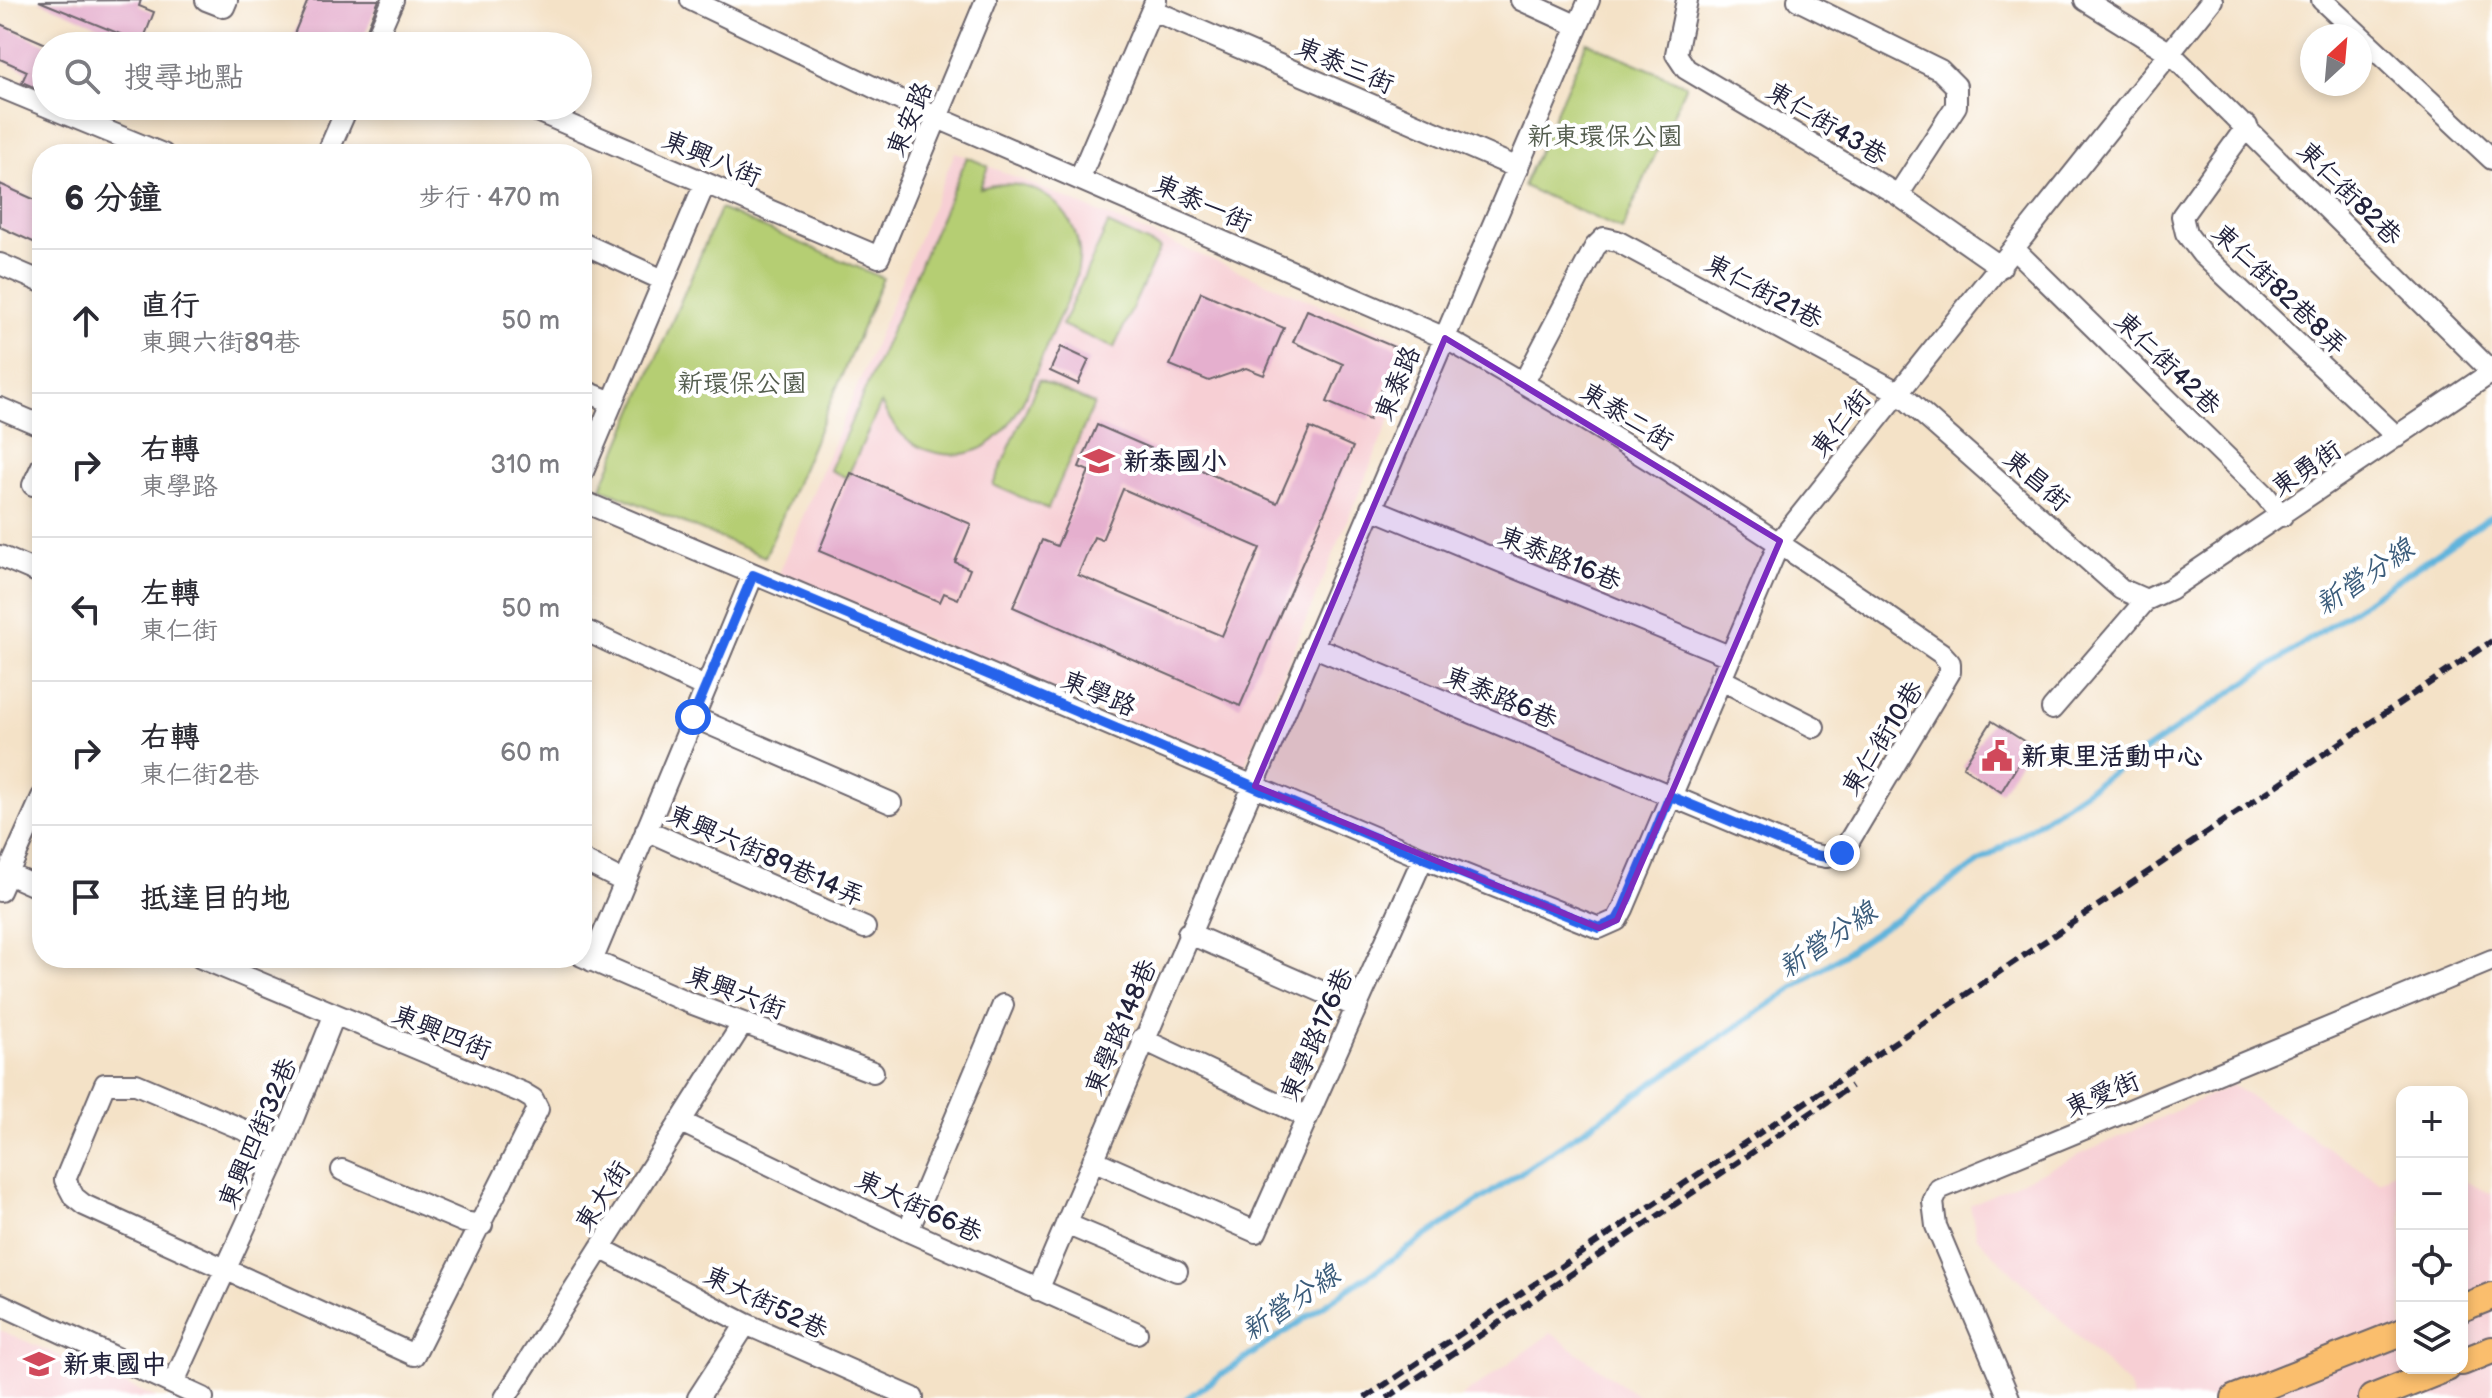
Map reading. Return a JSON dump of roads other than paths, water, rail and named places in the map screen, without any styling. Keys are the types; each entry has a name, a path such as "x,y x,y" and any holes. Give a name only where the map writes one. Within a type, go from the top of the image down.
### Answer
{"main road":[{"path":"2468,1306 2492,1296"},
{"path":"2235,1398 2396,1334"},
{"path":"2468,1360 2492,1350"},
{"path":"2372,1398 2432,1374"}],"street":[{"path":"206,0 224,7 227,0"},
{"path":"382,32 393,0"},
{"name":"東泰一街","path":"691,0 938,118 1080,177 1445,338"},
{"name":"東安路","path":"879,257 986,0"},
{"path":"1521,0 1578,26"},
{"name":"東泰路","path":"1255,786 1589,0"},
{"name":"東仁街43巷","path":"1687,0 1676,54 1686,69 1898,195 2001,267"},
{"path":"1798,0 1940,70 1956,86 1956,106 1898,195"},
{"name":"東仁街82巷","path":"2085,0 2170,53 2492,372"},
{"name":"東仁街","path":"1599,928 1617,920 1623,909 1780,541 2212,0"},
{"path":"2322,0 2492,159"},
{"path":"1080,177 1154,5"},
{"name":"東泰三街","path":"1154,5 1518,168"},
{"path":"0,87 32,100"},
{"path":"80,120 139,144"},
{"path":"331,144 342,120"},
{"name":"東興八街","path":"558,120 879,257"},
{"name":"東仁街82巷8弄","path":"2247,126 2190,200 2182,216 2186,233 2202,254 2397,437"},
{"path":"592,450 705,183"},
{"name":"東仁街21巷","path":"1524,382 1595,247 1604,238 1617,241 1898,392"},
{"path":"592,248 663,280"},
{"name":"東仁街42巷","path":"2015,250 2282,516"},
{"path":"0,264 32,278"},
{"name":"東泰二街","path":"1445,338 1524,382 1780,541"},
{"name":"東勇街","path":"2146,600 2170,589 2282,516 2492,372"},
{"name":"東昌街","path":"1898,392 2121,589 2146,600"},
{"path":"592,394 612,402"},
{"path":"0,408 32,422"},
{"name":"東學路","path":"592,505 1423,858 1599,928"},
{"name":"東泰路16巷","path":"1371,508 1729,656"},
{"name":"東仁街10巷","path":"1780,541 1941,653 1950,663 1947,682 1842,853"},
{"path":"0,556 32,570"},
{"path":"592,948 646,830 753,575"},
{"path":"2052,709 2146,600"},
{"path":"592,634 705,687"},
{"name":"東泰路6巷","path":"1312,646 1810,854 1826,857 1842,853"},
{"path":"1720,679 1814,727"},
{"path":"693,717 891,803"},
{"name":"東學路148巷","path":"1038,1290 1142,1039 1255,786"},
{"path":"32,820 4,883 32,887"},
{"name":"東興六街89巷14弄","path":"646,830 865,928"},
{"name":"東學路176巷","path":"1093,1160 1256,1232 1423,858"},
{"path":"592,865 623,881"},
{"path":"1188,933 1357,1007"},
{"name":"東愛街","path":"2009,1398 1936,1226 1933,1202 1939,1189 2492,960"},
{"name":"東興六街","path":"592,961 873,1072"},
{"name":"東興四街","path":"224,968 533,1099 538,1109 482,1225"},
{"path":"908,1231 1003,1005"},
{"name":"東興四街32巷","path":"173,1384 282,1146 334,1016"},
{"name":"東大街","path":"505,1398 743,1023"},
{"path":"1142,1039 1307,1117"},
{"path":"282,1146 136,1084 105,1084 65,1180 74,1197 84,1205 414,1355 482,1225 464,1222 342,1170"},
{"name":"東大街66巷","path":"681,1122 908,1231 1137,1333"},
{"path":"1066,1224 1177,1271"},
{"name":"東大街52巷","path":"600,1248 746,1324 913,1398"},
{"path":"0,1304 203,1398"},
{"path":"698,1398 746,1324"}],"waterway":[{"name":"新營分線","path":"1187,1398 2492,516"}],"railway":[{"path":"1365,1398 2492,641"},
{"path":"1387,1398 1851,1086"}],"place":[{"name":"新泰國小","path":"1099,461"},
{"name":"新東里活動中心","path":"1997,756"},
{"name":"新東國中","path":"39,1364"}],"park label":[{"name":"新東環保公園","path":"1605,136"},
{"name":"新環保公園","path":"742,383"}]}
